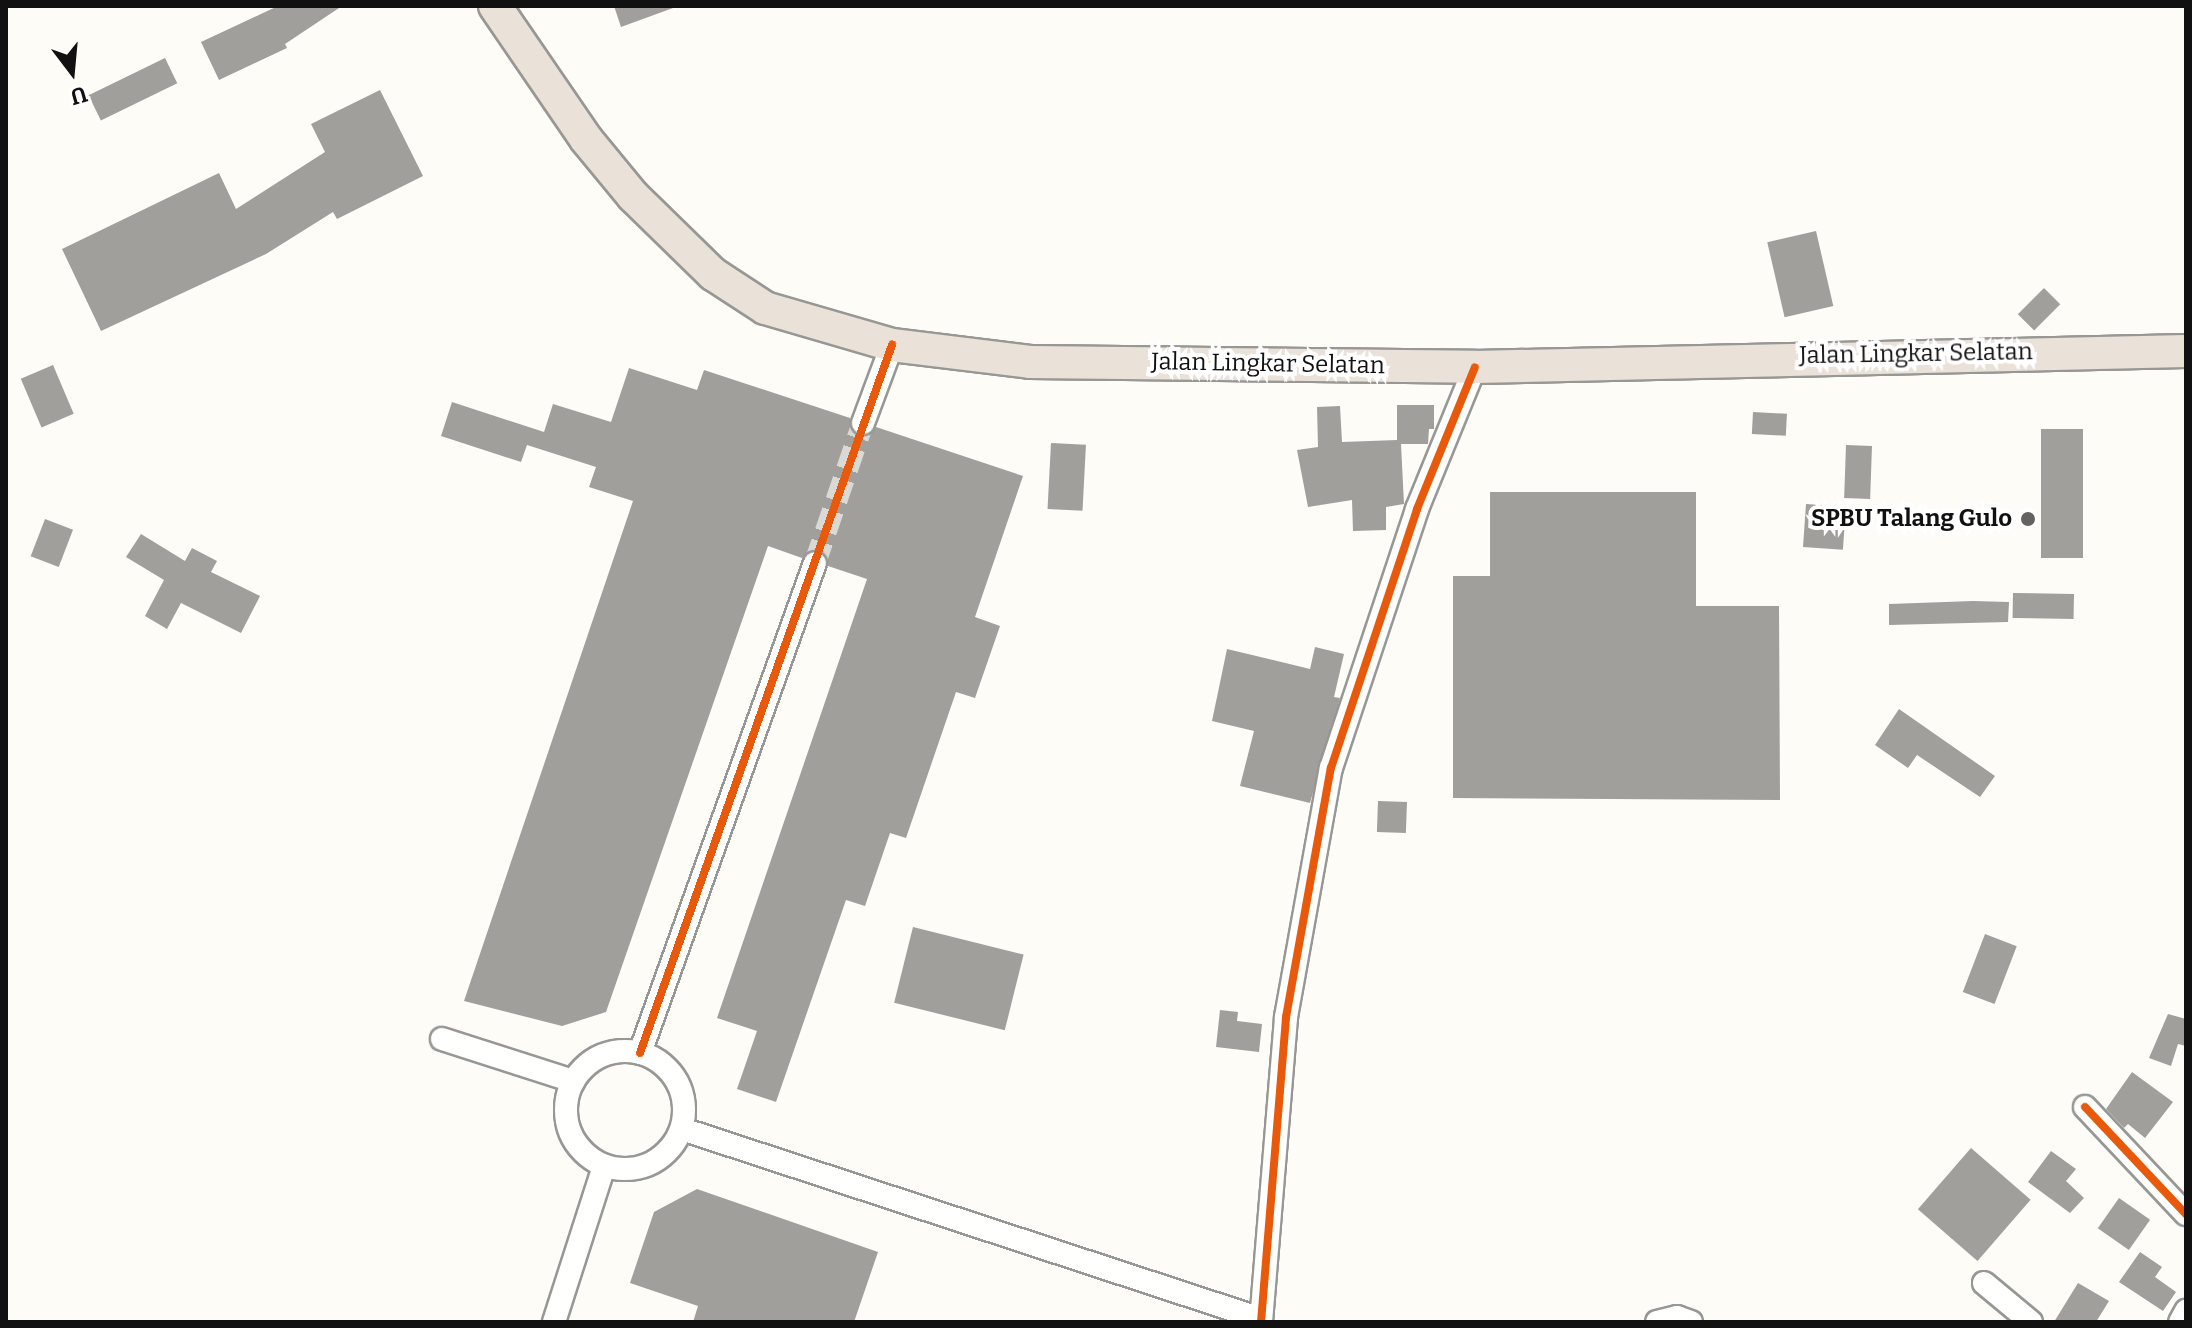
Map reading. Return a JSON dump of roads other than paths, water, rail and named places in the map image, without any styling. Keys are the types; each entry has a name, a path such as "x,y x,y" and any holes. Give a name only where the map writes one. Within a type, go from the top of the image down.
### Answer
{"highway":[{"name":"Jalan Lingkar Selatan","path":"495,6 595,150 663,229 713,274 765,308 892,345 1030,362 1475,367 2186,351"}],"street":[{"path":"863,423 892,345"},
{"path":"682,1129 1261,1320 1286,1017 1331,768 1417,509 1475,367"},
{"path":"640,1053 815,563"},
{"path":"442,1039 573,1081"},
{"path":"614,1052 640,1053 668,1069 680,1087 682,1129 673,1146 656,1160 631,1169 604,1166 584,1154 572,1137 565,1109 573,1081 590,1062 614,1052"},
{"path":"2085,1107 2186,1214"},
{"path":"554,1322 604,1166"},
{"path":"1984,1283 2031,1322"},
{"path":"2180,1322 2186,1311"},
{"path":"1657,1322 1677,1317 1691,1322"}],"tunnel":[{"path":"815,563 863,423"}],"place":[{"name":"SPBU Talang Gulo","path":"2028,519"}]}
